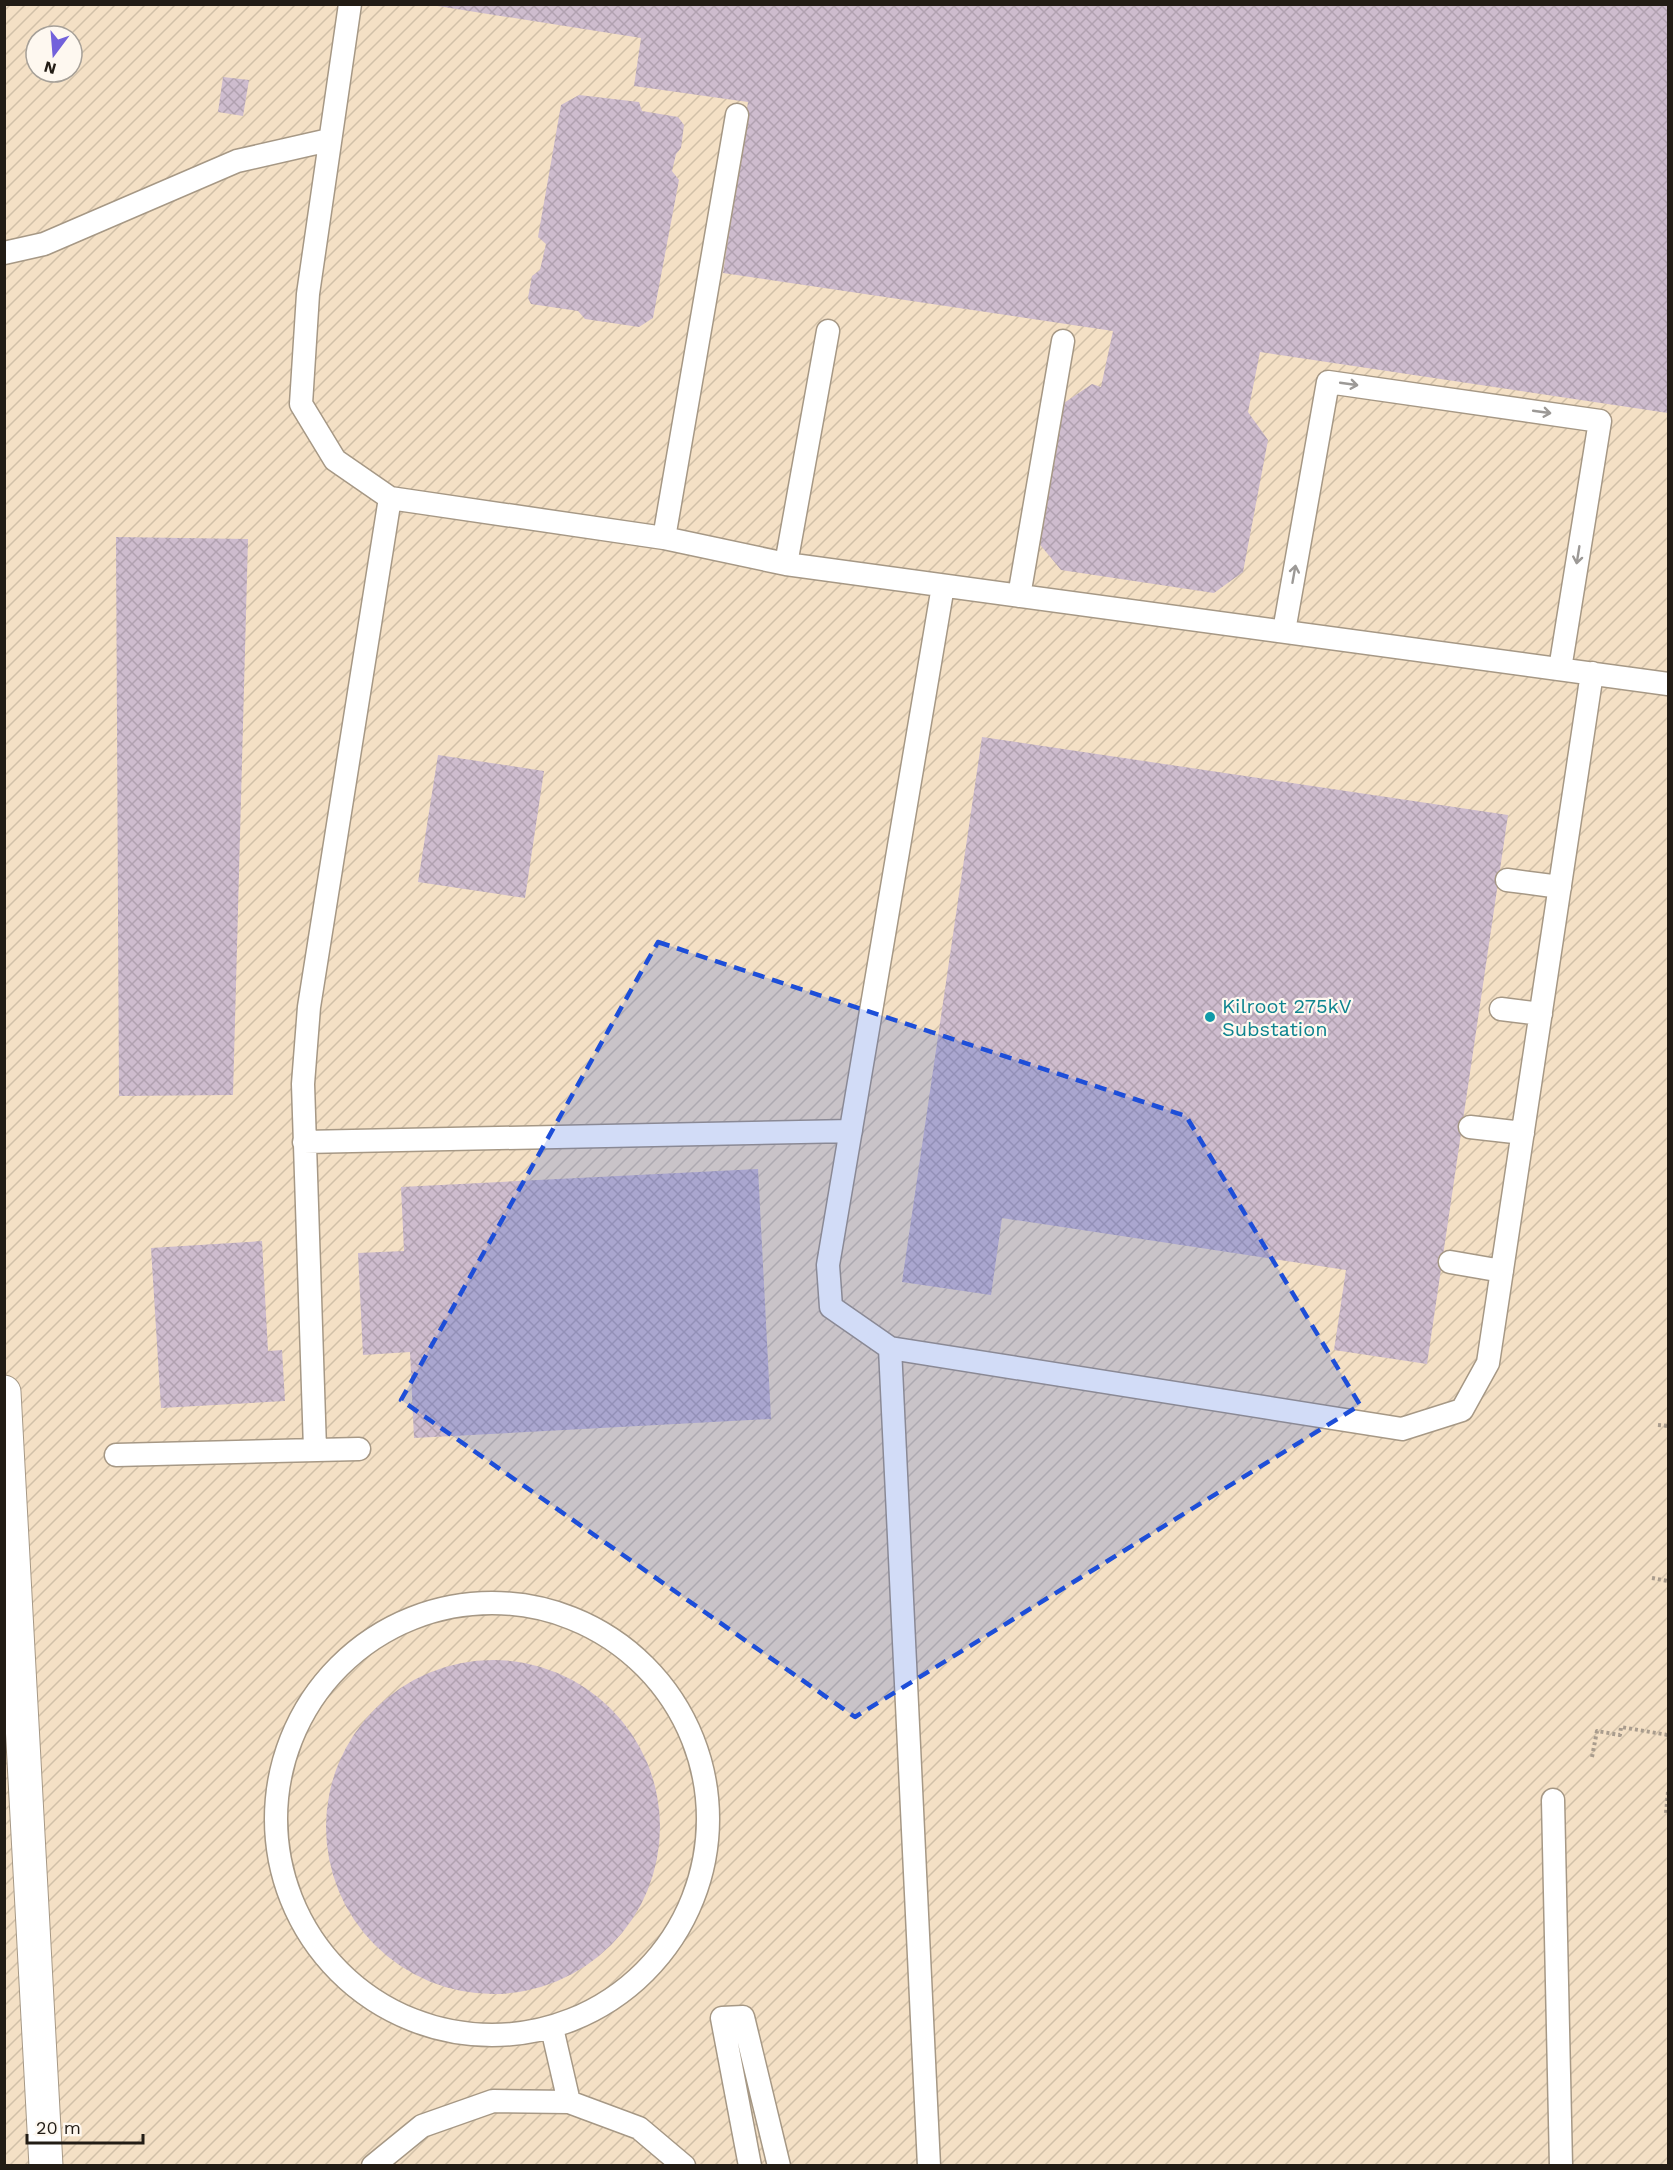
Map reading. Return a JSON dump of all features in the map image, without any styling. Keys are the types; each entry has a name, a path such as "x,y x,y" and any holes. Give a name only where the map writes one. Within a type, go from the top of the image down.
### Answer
{"street":[{"path":"4,1392 46,2166"}],"lane":[{"path":"350,4 308,294 301,404 335,460 390,498 664,538 786,564 1668,684"},
{"path":"664,538 736,115"},
{"path":"4,254 44,244 237,161 329,140"},
{"path":"786,564 828,332"},
{"path":"1019,596 1063,341"},
{"path":"1284,631 1328,382 1600,420 1560,669"},
{"path":"315,1449 303,1084 309,1007 390,498"},
{"path":"944,585 828,1265 831,1307 890,1348 1402,1429 1462,1410 1488,1363 1592,673"},
{"path":"1507,880 1560,886"},
{"path":"1501,1009 1541,1014"},
{"path":"1470,1126 1523,1133"},
{"path":"304,1142 852,1131"},
{"path":"1450,1262 1502,1272"},
{"path":"890,1348 929,2166"},
{"path":"116,1455 359,1449"},
{"path":"456,1604 531,1604 602,1630 659,1679 697,1744 710,1819 697,1893 664,1952 614,1999 552,2028 484,2036 416,2022 357,1989 310,1938 282,1876 274,1808 288,1741 327,1676 385,1629 456,1604"},
{"path":"1552,1800 1561,2166"},
{"path":"750,2166 723,2018 743,2017 779,2166"},
{"path":"552,2028 568,2102"},
{"path":"373,2166 422,2126 493,2101 568,2102 639,2128 684,2166"}],"path":[{"path":"1658,1425 1668,1426"},
{"path":"1652,1578 1668,1581"},
{"path":"1592,1757 1597,1731 1620,1735 1621,1727 1668,1735"},
{"path":"1668,1792 1666,1813 1668,1814"}],"highlighted area":[{"path":"658,942 1186,1116 1360,1405 855,1717 401,1400"}],"shaded area":[{"path":"5,5 1668,5 1668,2165 5,2165"}],"building":[{"path":"425,4 1668,4 1668,413 1260,352 1248,412 1268,440 1243,572 1214,593 1061,570 1037,541 1061,405 1092,384 1101,387 1113,331 723,273 748,102 634,86 641,38"},
{"path":"223,77 249,80 243,116 218,112"},
{"path":"579,95 639,102 642,111 678,117 684,125 681,148 676,154 672,171 679,180 653,318 639,327 585,319 578,311 531,304 528,298 532,276 540,270 546,244 538,237 561,105"},
{"path":"116,537 248,539 233,1095 119,1096"},
{"name":"Kilroot 275kV Substation","path":"982,737 1508,815 1427,1364 1334,1350 1346,1270 1002,1218 991,1295 902,1282"},
{"path":"438,755 544,771 525,898 418,882"},
{"path":"758,1169 771,1419 414,1438 410,1352 363,1355 358,1253 404,1251 401,1187"},
{"path":"262,1241 268,1351 282,1350 285,1401 161,1408 151,1248"},
{"path":"493,1660 526,1663 557,1673 586,1688 611,1709 632,1734 647,1763 657,1794 660,1827 657,1860 647,1891 632,1920 611,1945 586,1966 557,1981 526,1991 493,1994 460,1991 429,1981 400,1966 375,1945 354,1920 339,1891 329,1860 326,1827 329,1794 339,1763 354,1734 375,1709 400,1688 429,1673 460,1663"}],"place":[{"name":"Kilroot 275kV Substation","path":"1210,1017"}]}
